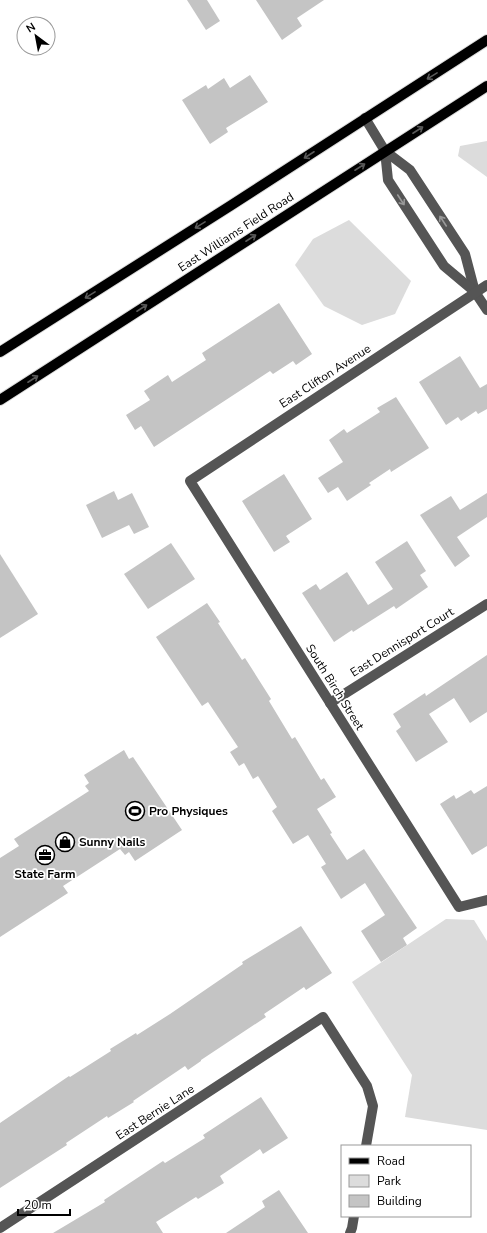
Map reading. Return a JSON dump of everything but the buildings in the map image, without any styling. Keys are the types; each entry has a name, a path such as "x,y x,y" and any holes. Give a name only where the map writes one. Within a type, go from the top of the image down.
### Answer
{"main road":[{"name":"East Williams Field Road","path":"0,352 487,40"},
{"name":"East Williams Field Road","path":"0,400 487,86"}],"street":[{"path":"365,118 385,151 410,170 465,254 475,292"},
{"path":"385,151 388,180 444,266 475,292 487,310"},
{"name":"East Clifton Avenue","path":"190,481 487,285"},
{"name":"South Birch Street","path":"190,481 459,907 487,900"},
{"name":"East Dennisport Court","path":"330,703 487,604"},
{"name":"East Bernie Lane","path":"0,1228 324,1017 367,1086 373,1106 366,1145"},
{"path":"350,1233 354,1217"}],"green space":[{"path":"487,141 487,177 458,156 460,146"},
{"path":"349,220 411,281 395,314 362,325 324,306 295,265 313,239"},
{"path":"446,919 474,920 487,941 487,1130 405,1117 412,1075 352,982"}],"place":[{"name":"Pro Physiques","path":"135,811"},
{"name":"Sunny Nails","path":"65,842"},
{"name":"State Farm","path":"45,855"}]}
